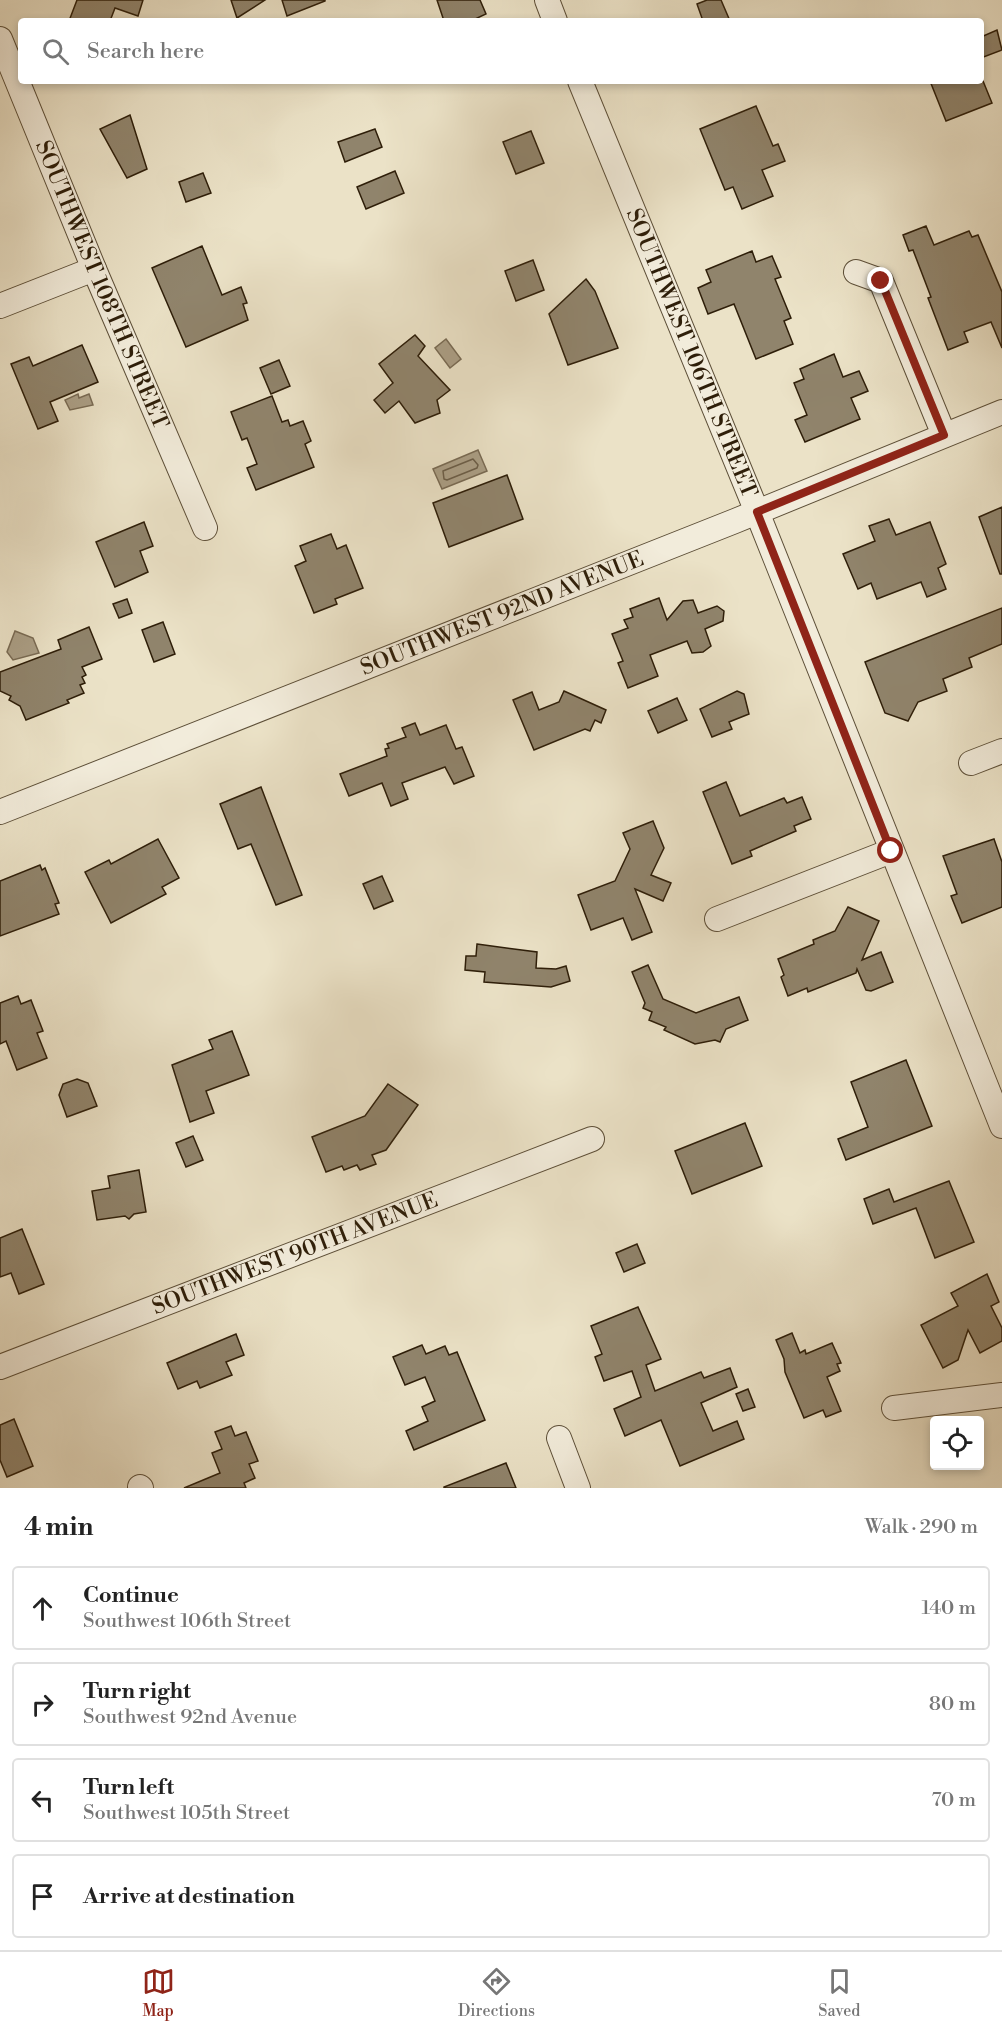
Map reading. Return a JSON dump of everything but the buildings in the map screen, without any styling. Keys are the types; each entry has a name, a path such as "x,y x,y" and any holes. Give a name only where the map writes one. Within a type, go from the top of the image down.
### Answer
{"street":[{"path":"547,0 554,18"},
{"name":"SOUTHWEST 108TH STREET","path":"0,39 18,83"},
{"name":"SOUTHWEST 108TH STREET","path":"18,84 94,269 205,528"},
{"name":"SOUTHWEST 106TH STREET","path":"581,84 757,512 1002,1126"},
{"path":"0,306 94,269"},
{"path":"856,272 881,281 944,435"},
{"name":"SOUTHWEST 92ND AVENUE","path":"0,812 757,512 1002,412"},
{"path":"971,763 1002,751"},
{"path":"717,919 891,851"},
{"name":"SOUTHWEST 90TH AVENUE","path":"0,1367 592,1139"},
{"path":"894,1407 1002,1395"},
{"path":"559,1438 578,1488"}],"water":[{"path":"446,339 461,359 450,368 435,348"},
{"path":"78,394 79,398 89,394 93,405 70,410 65,400"},
{"path":"478,450 487,471 442,489 433,469"},
{"path":"15,631 33,638 39,653 13,660 7,652"}],"route":[{"path":"881,281 944,435 757,512 891,851"}]}
